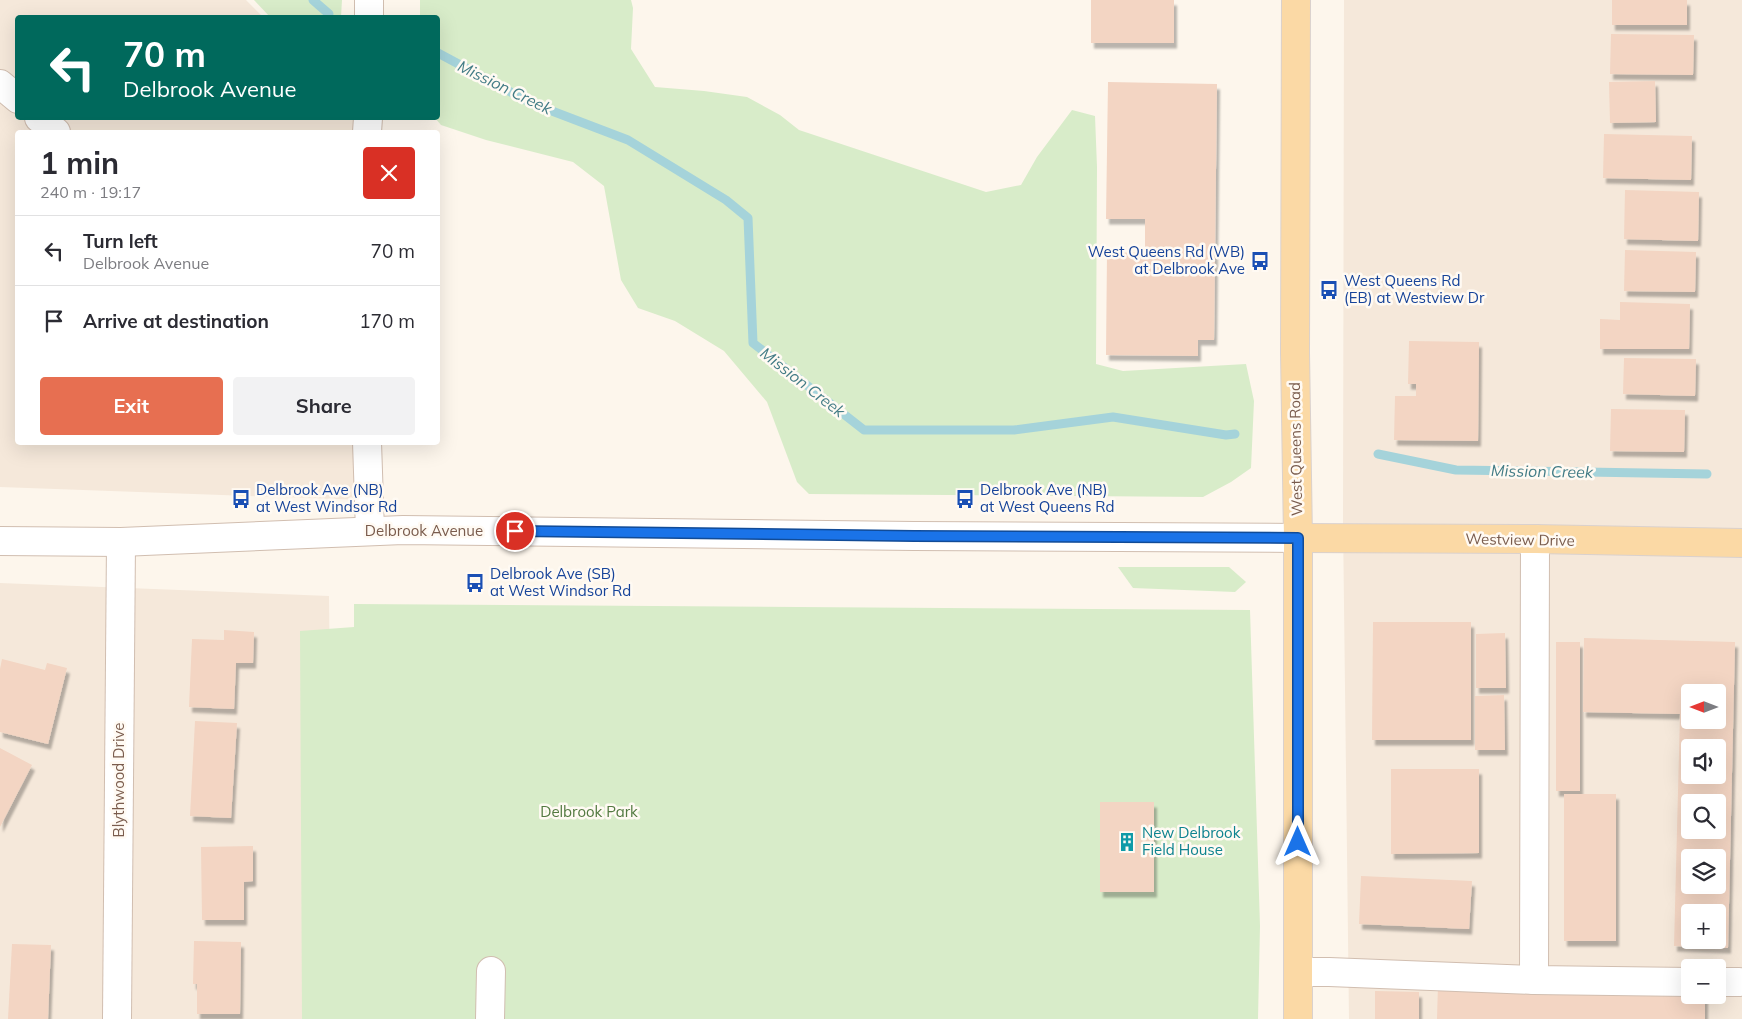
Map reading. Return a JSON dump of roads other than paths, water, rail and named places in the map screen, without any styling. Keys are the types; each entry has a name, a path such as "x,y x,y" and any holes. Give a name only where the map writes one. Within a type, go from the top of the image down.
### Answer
{"main road":[{"name":"West Queens Road","path":"1296,0 1294,353 1298,538 1298,1019"},
{"name":"Westview Drive","path":"1298,538 1535,539 1742,543"}],"street":[{"path":"369,0 369,15"},
{"path":"0,84 15,96"},
{"path":"41,120 54,130"},
{"path":"367,445 370,531"},
{"name":"Delbrook Avenue","path":"0,541 121,542 370,531 1298,538"},
{"path":"1534,980 1535,539"},
{"name":"Blythwood Drive","path":"118,1019 121,542"},
{"path":"490,1019 491,971"},
{"path":"1299,972 1534,980 1681,982"}],"waterway":[{"name":"Mission Creek","path":"313,0 329,14"},
{"name":"Mission Creek","path":"440,54 531,103 628,140 726,200 748,218 753,343 864,430 1014,430 1113,417 1226,435 1235,434"},
{"name":"Mission Creek","path":"1378,454 1456,470 1707,474"}],"place":[{"name":"West Queens Rd (WB) at Delbrook Ave","path":"1260,261"},
{"name":"West Queens Rd (EB) at Westview Dr","path":"1329,290"},
{"name":"Delbrook Ave (NB) at West Windsor Rd","path":"241,499"},
{"name":"Delbrook Ave (NB) at West Queens Rd","path":"965,499"},
{"name":"Delbrook Ave (SB) at West Windsor Rd","path":"475,583"},
{"name":"New Delbrook Field House","path":"1127,842"}],"park label":[{"name":"Delbrook Park","path":"589,812"}]}
